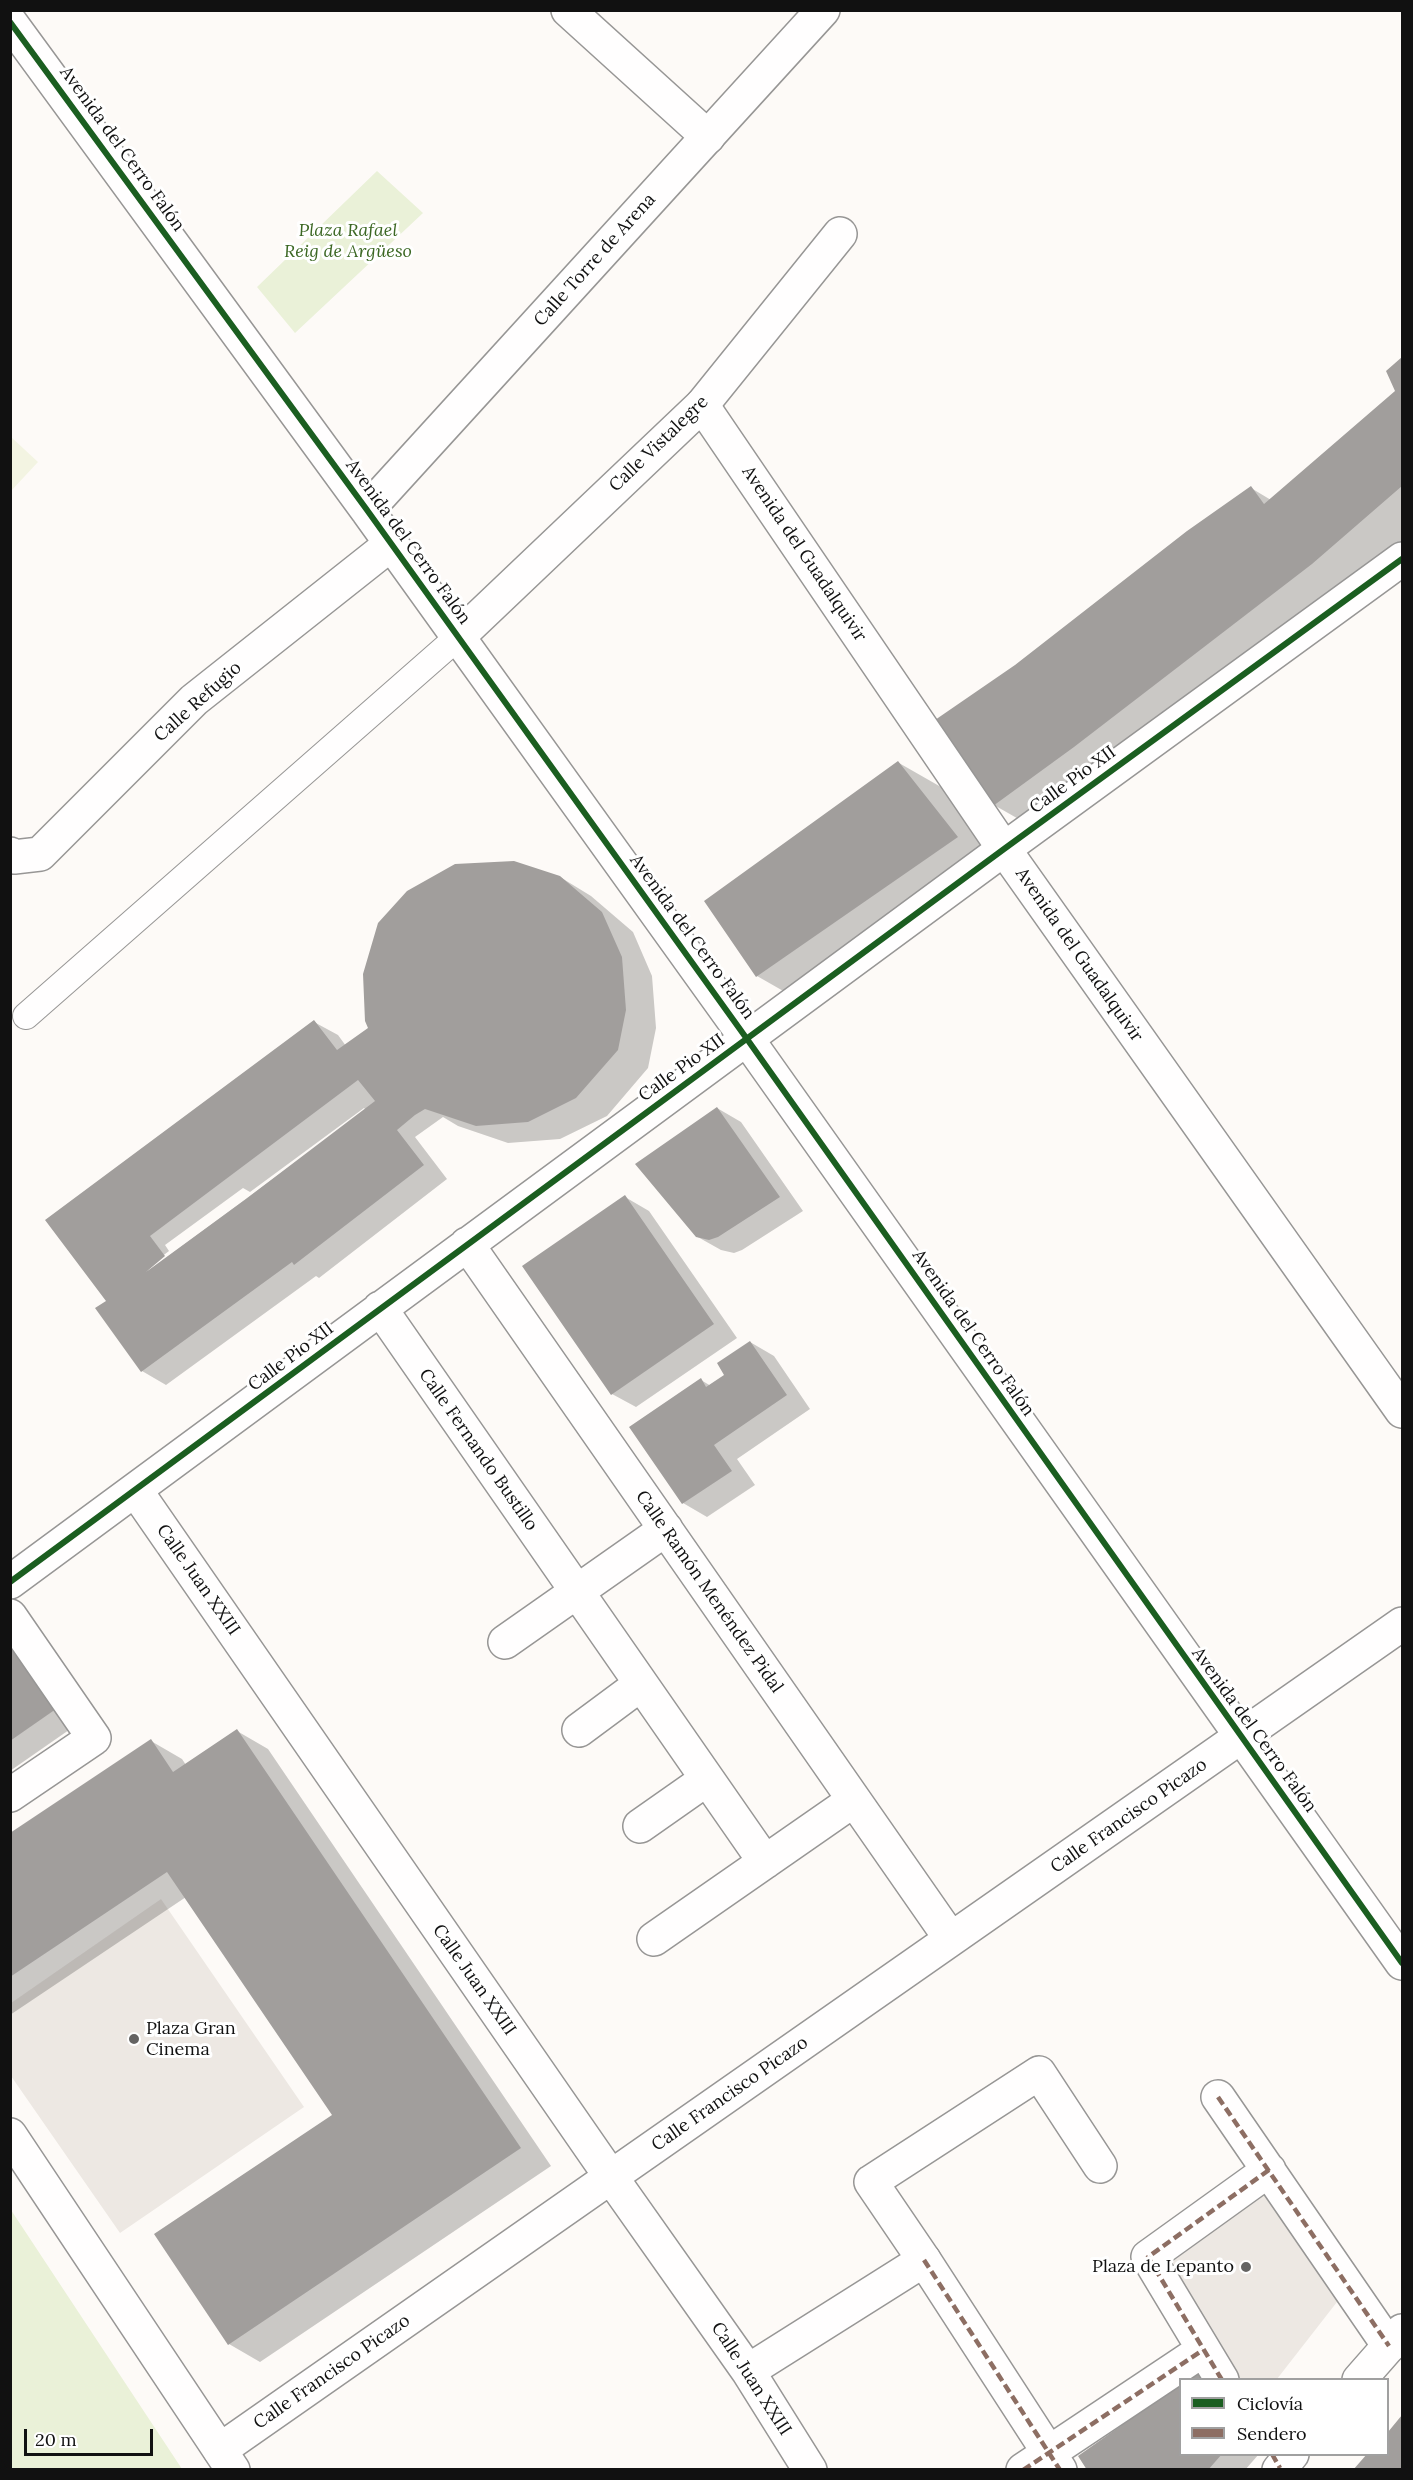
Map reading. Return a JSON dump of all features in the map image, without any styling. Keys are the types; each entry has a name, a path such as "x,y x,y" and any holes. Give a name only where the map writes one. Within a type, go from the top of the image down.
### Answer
{"street":[{"path":"568,10 708,136"},
{"name":"Calle Torre de Arena","path":"367,510 823,10"},
{"name":"Avenida del Cerro Falón","path":"10,22 367,510 747,1039 1402,1963"},
{"name":"Calle Vistalegre","path":"458,637 702,405 840,234"},
{"name":"Avenida del Guadalquivir","path":"702,405 1004,849 1402,1411"},
{"name":"Calle Refugio","path":"10,854 14,856 40,854 194,700 391,544"},
{"name":"Calle Pio XII","path":"10,1582 1004,849 1402,559"},
{"name":"Calle Ramón Menéndez Pidal","path":"467,1244 951,1939"},
{"name":"Calle Fernando Bustillo","path":"380,1308 765,1862"},
{"name":"Calle Juan XXIII","path":"136,1491 748,2371 810,2469"},
{"path":"505,1642 666,1529"},
{"path":"10,1616 94,1738 10,1795"},
{"name":"Calle Francisco Picazo","path":"226,2460 611,2177 1402,1624"},
{"path":"579,1730 641,1684"},
{"path":"640,1826 707,1779"},
{"path":"654,1939 854,1800"},
{"path":"1100,2166 1039,2073 871,2182 924,2260 1044,2464 1203,2350"},
{"path":"1218,2097 1269,2170 1396,2338 1360,2378"},
{"path":"10,2135 226,2460"},
{"path":"1221,2378 1148,2257 1269,2170"},
{"path":"748,2371 924,2260"}],"lane":[{"path":"26,1016 458,637"}],"green space":[{"name":"Plaza Rafael Reig de Argüeso","path":"377,171 423,213 295,333 257,287"},
{"path":"10,436 38,462 11,491 10,491"},
{"path":"11,2210 182,2469 11,2469"}],"shaded area":[{"name":"Plaza Gran Cinema","path":"161,1899 304,2107 120,2233 11,2076 11,2003"},
{"name":"Plaza de Lepanto","path":"1274,2152 1358,2275 1278,2378 1215,2378 1135,2259"}],"building":[{"path":"1402,357 1402,486 1312,564 1074,747 993,806 935,720 1015,665 1187,531 1251,486 1264,504 1395,391 1386,371"},
{"path":"898,761 958,837 756,977 704,901"},
{"path":"514,861 560,876 602,912 622,957 626,1010 618,1050 576,1098 528,1122 476,1126 425,1109 415,1115 397,1130 424,1165 294,1265 292,1262 141,1372 95,1308 106,1301 45,1220 314,1020 337,1050 368,1028 365,1021 363,974 378,923 407,891 455,864","holes":["358,1080 375,1101 246,1199 146,1272 165,1256 150,1236"]},
{"path":"717,1107 780,1197 718,1237 709,1240 696,1237 635,1164"},
{"path":"625,1195 714,1324 611,1395 522,1266"},
{"path":"750,1341 787,1395 714,1445 732,1471 682,1504 629,1427 701,1378 706,1387 724,1375 717,1363"},
{"path":"13,1648 56,1709 10,1741 10,1650"},
{"path":"237,1729 521,2148 228,2345 154,2234 332,2115 167,1872 10,1977 10,1833 151,1739 173,1772"},
{"path":"1198,2372 1202,2378 1190,2378"},
{"path":"1179,2385 1179,2456 1220,2456 1208,2470 1087,2470 1078,2456"},
{"path":"1402,2415 1402,2470 1353,2470 1365,2456 1389,2456 1389,2431"}],"marked path":[{"path":"1218,2097 1389,2346"},
{"path":"1221,2378 1148,2257 1269,2170"},
{"path":"924,2260 1060,2470"},
{"path":"1023,2470 1203,2350"},
{"path":"1273,2456 1280,2468"}],"cycle path":[{"path":"10,22 367,510 747,1039 1402,1963"},
{"path":"10,1582 1004,849 1402,559"}],"place":[{"name":"Plaza Gran Cinema","path":"134,2039"},
{"name":"Plaza de Lepanto","path":"1246,2267"}]}
